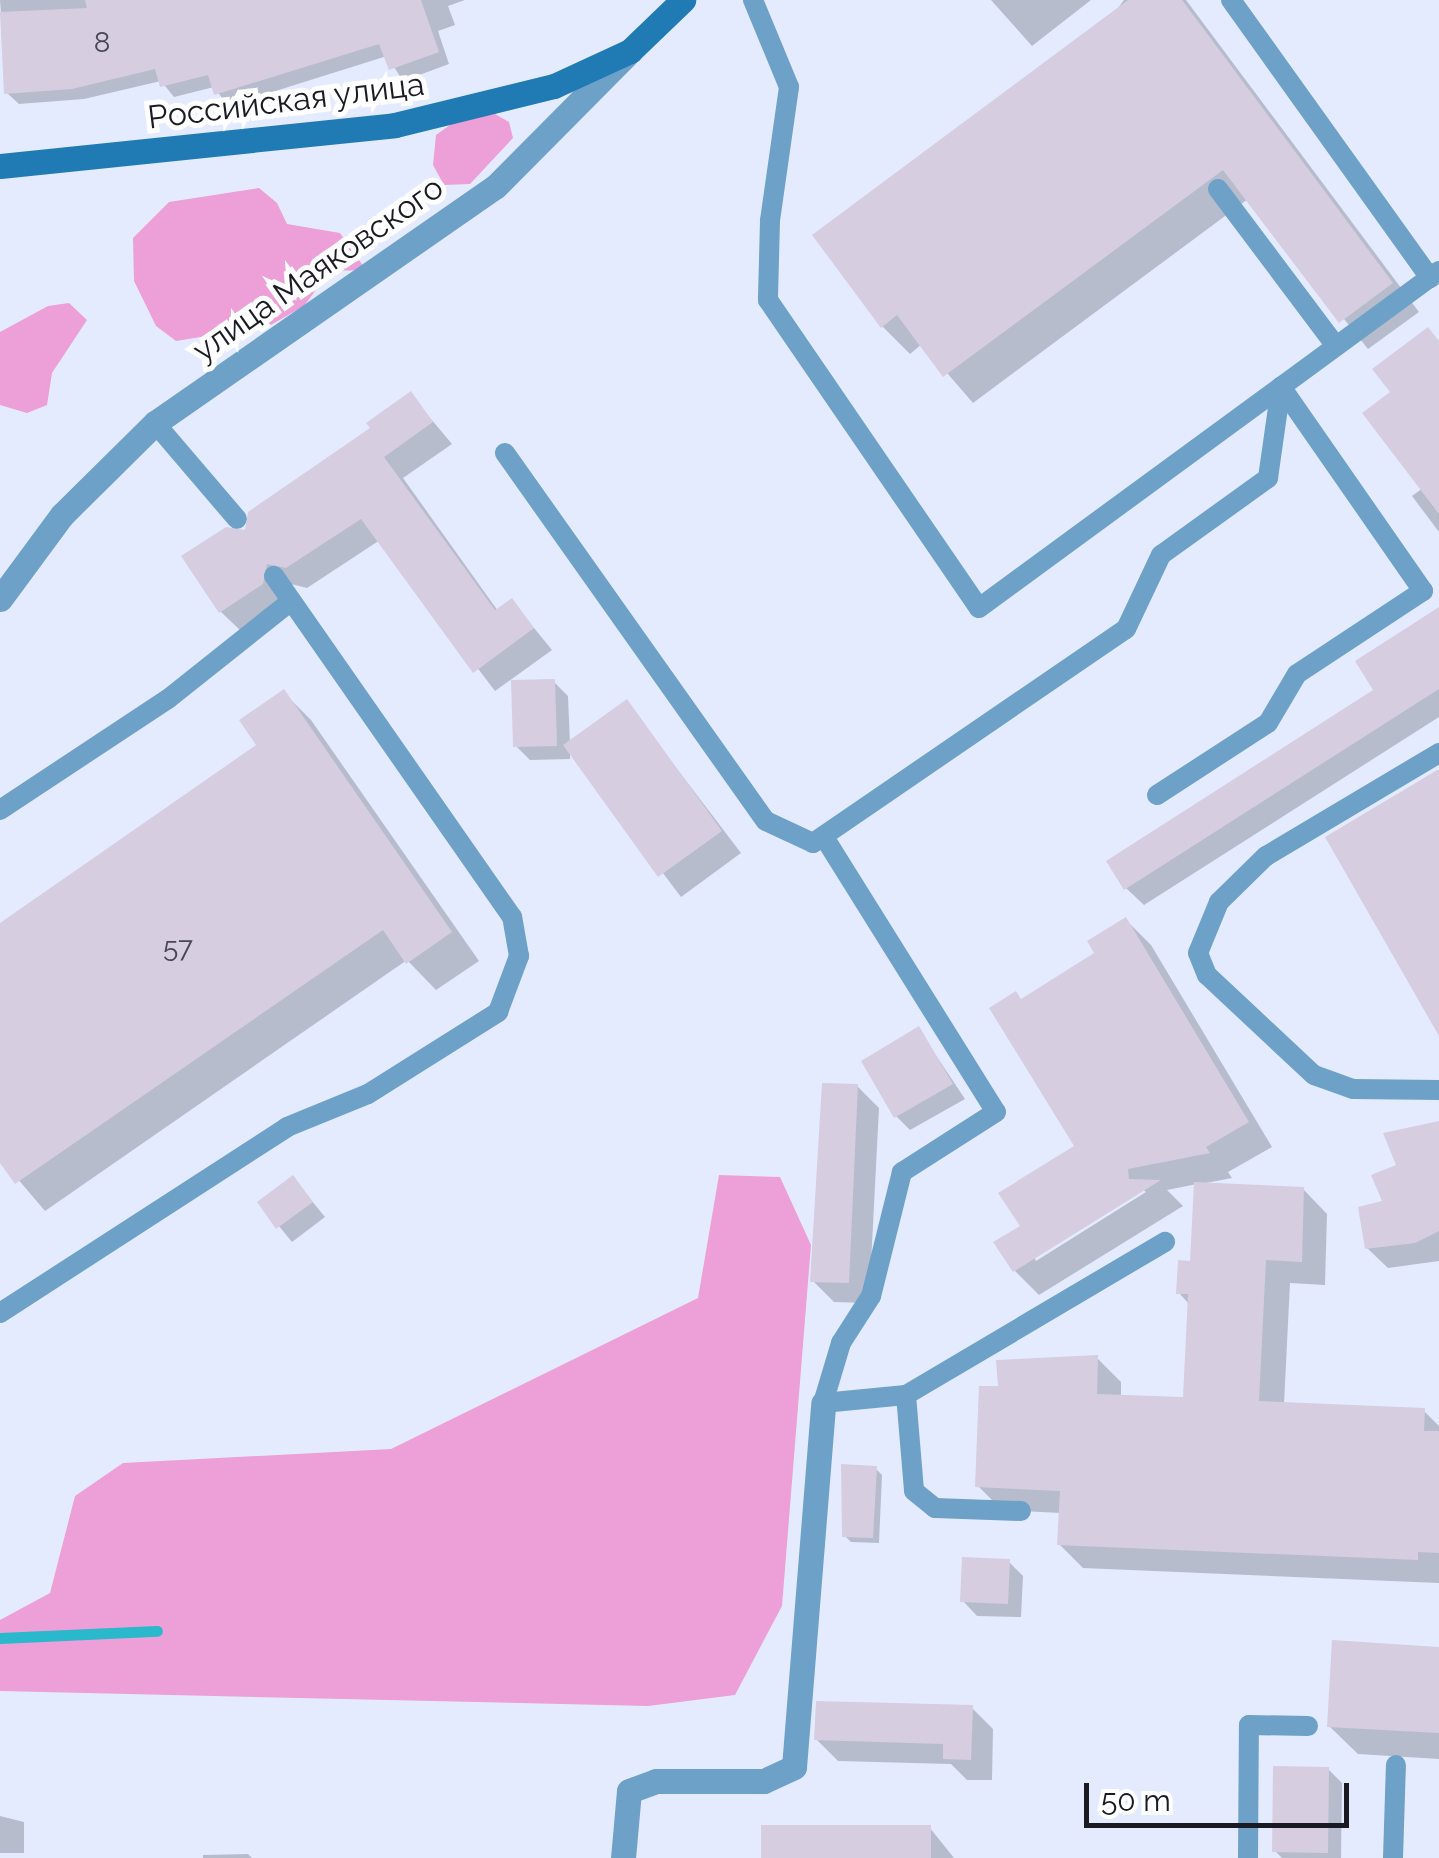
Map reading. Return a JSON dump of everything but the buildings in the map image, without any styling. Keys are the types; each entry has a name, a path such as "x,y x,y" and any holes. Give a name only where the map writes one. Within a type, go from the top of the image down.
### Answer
{"street":[{"name":"улица Маяковского","path":"0,600 62,515 154,423 495,187 683,0"},
{"name":"Российская улица","path":"0,166 394,125 554,86 630,51"},
{"path":"623,1858 629,1791 656,1782 764,1781 794,1766 824,1403"}],"lane":[{"path":"753,0 789,87 770,221 768,300 979,608 1434,274 1230,0"},
{"path":"1218,189 1336,346"},
{"path":"1157,795 1268,724 1297,674 1423,591 1280,387"},
{"path":"505,453 766,821 813,844 1126,629 1161,555 1268,478 1280,387"},
{"path":"154,423 237,519"},
{"path":"0,1313 287,1127 368,1094 498,1012 519,956 512,918 274,576"},
{"path":"0,810 168,699 292,601"},
{"path":"1439,752 1266,856 1219,902 1198,953 1207,975 1314,1075 1354,1089 1439,1090"},
{"path":"824,837 996,1112 902,1172 871,1296 841,1343 824,1403 906,1395 1164,1242"},
{"path":"906,1395 914,1491 936,1508 1021,1511"},
{"path":"1248,1858 1248,1726 1308,1726"},
{"path":"1393,1858 1396,1766"}],"shaded area":[{"path":"495,114 509,122 513,138 470,184 444,185 433,165 436,135 457,120"},
{"path":"259,188 277,203 287,224 340,233 366,270 330,271 304,306 269,326 176,341 156,326 134,281 133,238 169,202"},
{"path":"69,303 87,320 52,373 47,405 27,413 0,405 0,332 48,306"},
{"path":"719,1175 780,1177 811,1245 782,1606 735,1695 648,1706 0,1691 0,1620 50,1593 75,1496 123,1463 391,1449 698,1298"}],"waterway":[{"path":"0,1638 157,1631"}]}
